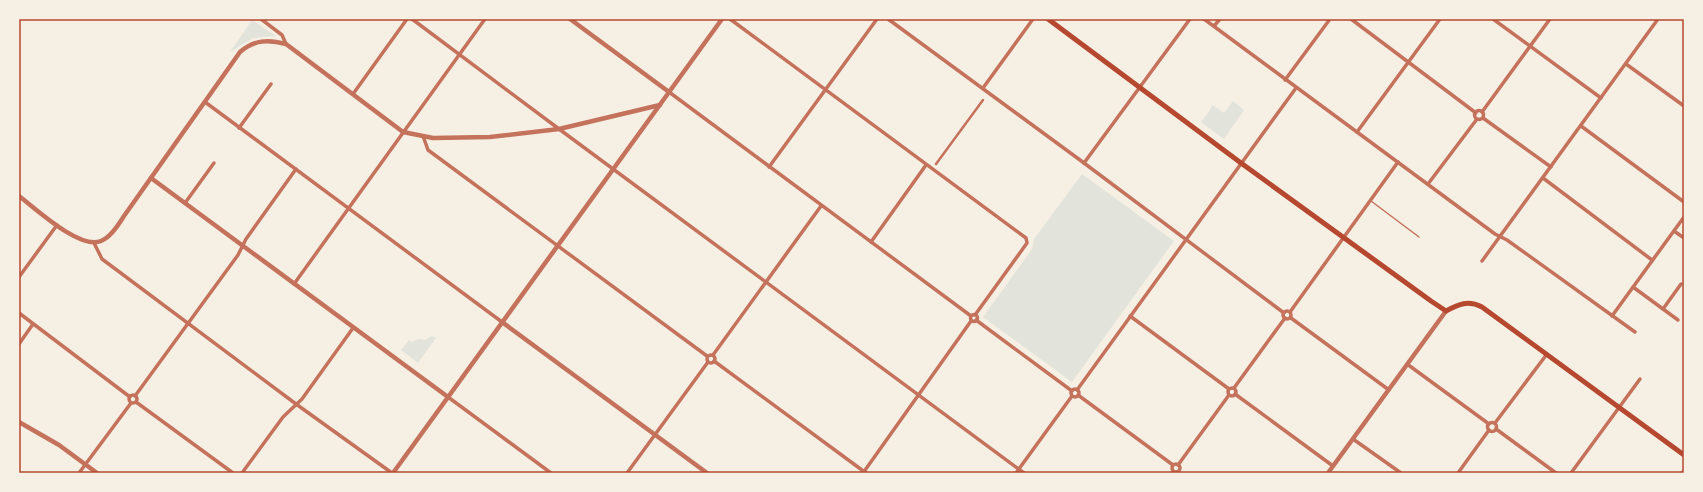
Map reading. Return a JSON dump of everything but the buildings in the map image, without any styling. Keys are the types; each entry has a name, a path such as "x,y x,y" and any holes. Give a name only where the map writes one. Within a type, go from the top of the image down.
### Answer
{"main road":[{"path":"1048,19 1241,163 1446,311 1463,303 1476,304 1490,312 1684,455"}],"street":[{"path":"261,19 282,35 286,44"},
{"path":"353,94 408,19"},
{"path":"412,19 1018,471 1024,473"},
{"path":"294,284 485,19"},
{"path":"570,19 821,206 977,318 976,320 1072,391 1077,390 1185,239 1296,88"},
{"path":"94,243 102,259 296,404 392,473 722,19"},
{"path":"730,19 1028,241 973,316 972,321 864,472 714,361 715,358 713,356 821,206"},
{"path":"769,167 877,19"},
{"path":"888,19 983,88 1284,313"},
{"path":"983,88 1033,19"},
{"path":"1084,163 1190,19"},
{"path":"1204,19 1495,234 1507,240 1635,332"},
{"path":"1214,26 1220,19"},
{"path":"1285,80 1330,19"},
{"path":"1351,19 1476,113 1482,112 1550,19"},
{"path":"1357,132 1440,19"},
{"path":"1493,19 1601,98"},
{"path":"1482,261 1658,19"},
{"path":"19,196 57,225 80,240 94,243 100,242 111,233 240,52 246,46 263,41 286,44 403,132 433,138 490,137 558,129 660,105"},
{"path":"1626,64 1684,106"},
{"path":"239,128 271,84"},
{"path":"936,164 983,100"},
{"path":"204,102 707,473"},
{"path":"1482,112 1484,115 1483,118 1551,167"},
{"path":"1428,184 1476,119 1476,113"},
{"path":"1476,119 1480,120 1483,118"},
{"path":"1581,126 1684,202"},
{"path":"423,136 428,150 707,356 713,356"},
{"path":"1290,318 1290,312 1398,162"},
{"path":"185,203 214,163"},
{"path":"871,242 926,165"},
{"path":"130,397 135,396 238,255 242,246 296,169"},
{"path":"151,178 551,473"},
{"path":"1543,178 1652,260"},
{"path":"1612,316 1684,217"},
{"path":"19,277 57,225"},
{"path":"1674,231 1684,238"},
{"path":"1662,309 1681,284"},
{"path":"1633,287 1678,320"},
{"path":"1284,313 1287,311 1290,312"},
{"path":"1328,473 1446,311"},
{"path":"19,313 130,397 129,400 131,403"},
{"path":"1130,316 1229,389 1234,388 1284,318 1284,313"},
{"path":"1284,318 1290,318 1388,390"},
{"path":"972,321 976,320"},
{"path":"19,344 33,324"},
{"path":"242,473 283,416 302,398 353,328"},
{"path":"1407,364 1489,424 1495,423 1547,354"},
{"path":"627,473 708,362 706,359 707,356"},
{"path":"708,362 712,363 714,361"},
{"path":"1570,473 1640,379"},
{"path":"1234,388 1236,391 1235,394"},
{"path":"1183,473 1179,470 1178,465 1229,394 1229,389"},
{"path":"1077,390 1078,395 1173,465 1178,465"},
{"path":"1018,471 1072,396 1072,391"},
{"path":"1229,394 1232,396 1235,394 1333,466"},
{"path":"1072,396 1078,395"},
{"path":"135,396 137,399 136,402"},
{"path":"79,473 131,403 136,402 233,473"},
{"path":"19,422 45,436 97,473"},
{"path":"1495,423 1497,426 1496,429 1556,473"},
{"path":"1458,473 1489,430 1489,424"},
{"path":"1489,430 1493,431 1496,429"},
{"path":"1353,439 1401,473"},
{"path":"1173,465 1173,472 1179,470"}],"lane":[{"path":"1371,201 1419,237"}],"shaded area":[{"path":"252,20 276,36 253,38 230,52"},
{"path":"1233,101 1244,110 1224,139 1201,122 1212,105 1224,113"},
{"path":"1082,174 1174,241 1072,382 983,317 1032,249 1034,239"},
{"path":"432,336 436,338 418,363 401,350 409,340 411,342 419,339 425,340"}]}
